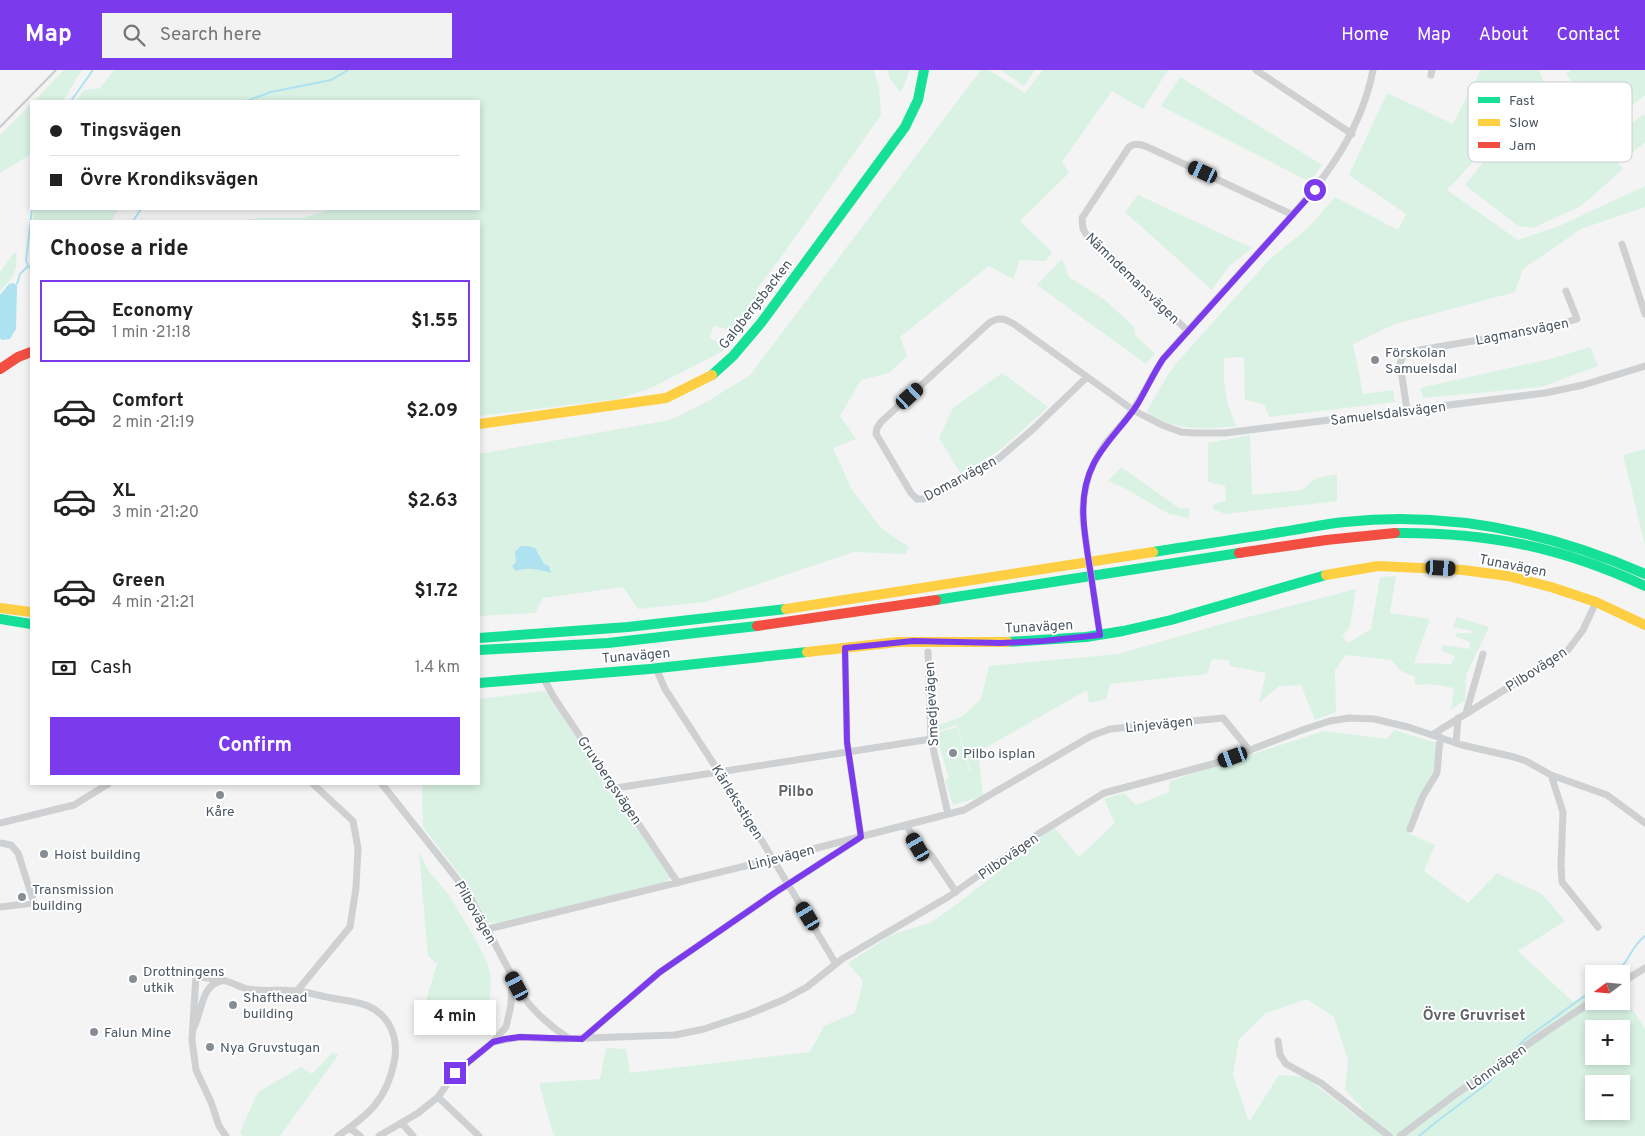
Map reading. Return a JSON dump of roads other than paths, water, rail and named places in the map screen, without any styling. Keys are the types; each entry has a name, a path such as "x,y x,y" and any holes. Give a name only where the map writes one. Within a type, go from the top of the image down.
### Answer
{"main road":[{"name":"Galgbergsbacken","path":"480,424 666,398 716,372 740,350 761,323 905,127 920,96 924,70"},
{"path":"0,369 19,356 30,352"},
{"path":"480,638 571,632 731,616 1346,522 1438,520 1502,528 1565,542 1645,574"},
{"path":"480,650 572,646 782,624 1303,543 1391,534 1427,533 1489,537 1520,542 1586,561 1645,586"},
{"name":"Tunavägen","path":"480,683 656,668 913,641 1000,643 1100,635 1171,620 1316,577 1378,566 1463,570 1508,576 1551,587 1596,602 1645,625"},
{"path":"0,608 30,612"},
{"path":"0,619 30,624"}],"street":[{"path":"1256,70 1352,134"},
{"path":"1100,635 1082,506 1093,464 1104,446 1133,410 1155,370 1188,330 1315,190 1352,134 1368,94 1373,70"},
{"name":"Nämndemansvägen","path":"1188,330 1088,237 1083,229 1082,218 1129,147 1133,144 1140,144 1293,215"},
{"path":"1622,244 1643,301 1645,314"},
{"name":"Lagmansvägen","path":"1407,410 1400,363 1404,355 1414,351 1543,329 1577,320 1566,291"},
{"name":"Domarvägen","path":"1086,377 1032,430 998,459 924,499 918,499 911,493 876,434 881,422 996,319 1007,320 1014,324 1133,410"},
{"name":"Samuelsdalsvägen","path":"1133,410 1171,429 1208,434 1233,432 1545,393 1645,366"},
{"name":"Pilbovägen","path":"493,1042 520,1037 582,1039 675,1035 704,1029 749,1014 790,997 810,985 864,944 956,892 1046,829 1104,794 1116,789 1196,770 1330,721 1361,718 1384,721 1432,735 1568,650 1584,630 1596,602"},
{"path":"582,1039 660,972 861,837 848,752 845,648"},
{"name":"Smedjevägen","path":"928,652 931,739 948,814"},
{"path":"1466,713 1483,654"},
{"name":"Kärleksstigen","path":"656,668 665,689 719,771 836,964"},
{"name":"Gruvbergsvägen","path":"543,677 553,696 678,883"},
{"name":"Linjevägen","path":"488,929 774,860 948,814 972,806 1091,736 1110,729 1223,718 1250,751"},
{"path":"1456,743 1458,718"},
{"path":"1432,735 1526,761 1551,775 1607,795 1645,823"},
{"path":"1410,829 1423,796 1436,773 1440,737"},
{"path":"616,788 931,739"},
{"path":"1551,775 1563,812 1562,882 1598,927"},
{"path":"0,823 74,805 106,785"},
{"path":"296,991 350,927 356,888 358,848 353,822 315,785"},
{"name":"Pilbovägen","path":"383,785 459,881 478,910 512,978 529,1005 553,1028 568,1038"},
{"path":"907,826 918,847 931,856 956,892"},
{"path":"0,843 11,845 18,852 34,903 0,907"},
{"path":"1630,977 1645,968"},
{"path":"226,1136 219,1126 211,1102 196,1070 193,1056 192,1031 196,976 226,981 248,989 296,991 358,1003 370,1007 379,1014 393,1030 396,1041 396,1056 392,1074 386,1090 377,1104 367,1115 338,1136"},
{"path":"380,1136 438,1097 458,1070 501,1034 508,1021 511,1005 512,978"},
{"path":"192,1031 198,1021 207,990 211,984 226,981"},
{"name":"Lönnvägen","path":"1400,1136 1422,1118 1585,1006"},
{"path":"1278,1041 1280,1055 1286,1064 1321,1083 1389,1136"},
{"path":"438,1097 479,1136"},
{"path":"402,1123 413,1136"},
{"path":"350,1128 360,1136"}],"water":[{"path":"14,283 17,286 16,329 10,339 2,340 0,338 0,295 9,284"},
{"path":"521,546 535,548 544,564 549,566 551,573 529,569 516,571 512,566 516,562 515,552"}],"waterway":[{"path":"72,100 93,70"},
{"path":"250,100 271,92 331,80 348,70"},
{"path":"31,220 32,210"},
{"path":"134,220 140,210"},
{"path":"30,226 26,260 30,268"},
{"path":"17,284 20,274 28,266"},
{"path":"1623,965 1636,945 1645,936"},
{"path":"1517,1048 1524,1040 1585,996"},
{"path":"1419,1136 1488,1083 1503,1065"}],"railway":[{"path":"0,127 56,70"}],"place":[{"name":"Förskolan Samuelsdal","path":"1375,360"},
{"name":"Pilbo isplan","path":"953,753"},
{"name":"Kåre","path":"220,795"},
{"name":"Hoist building","path":"44,854"},
{"name":"Transmission building","path":"22,897"},
{"name":"Drottningens utkik","path":"133,979"},
{"name":"Shafthead building","path":"233,1005"},
{"name":"Falun Mine","path":"94,1032"},
{"name":"Nya Gruvstugan","path":"210,1047"}],"district":[{"name":"Pilbo","path":"796,791"},
{"name":"Övre Gruvriset","path":"1474,1015"}]}
